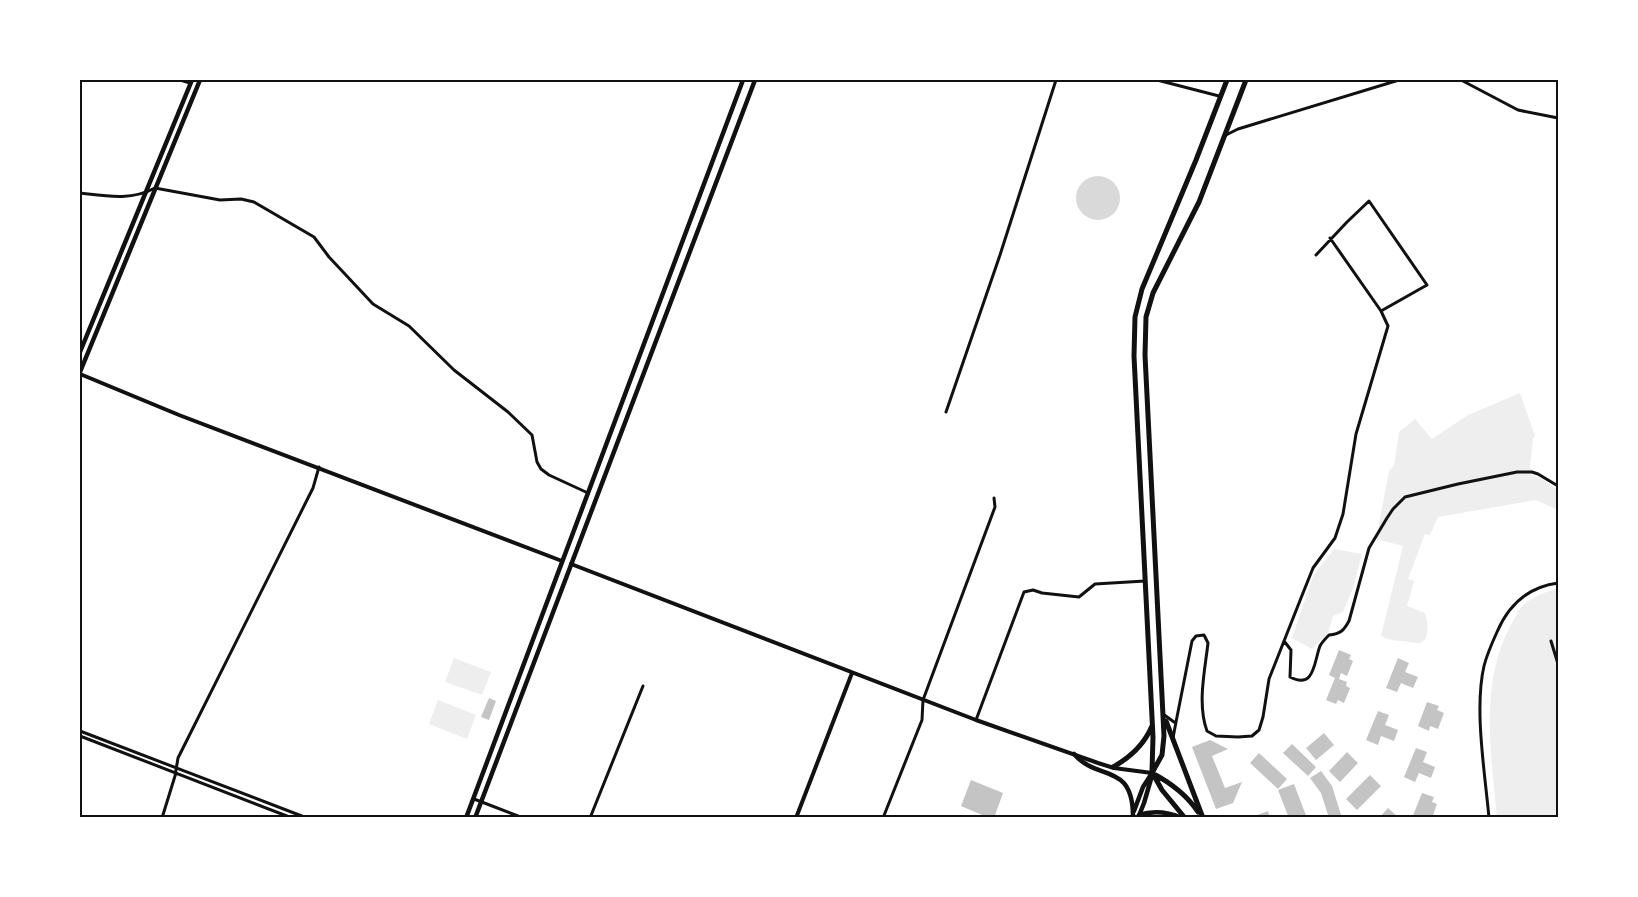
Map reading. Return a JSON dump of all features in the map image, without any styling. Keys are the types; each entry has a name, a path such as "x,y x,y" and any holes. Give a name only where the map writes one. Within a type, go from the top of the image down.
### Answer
{"highway":[{"path":"1183,818 1161,790 1152,773 1152,724 1134,324 1139,299 1150,267 1227,80"},
{"path":"1152,773 1163,750 1163,714 1145,325 1150,302 1162,273 1194,212 1246,80"},
{"path":"1150,267 1162,273"},
{"path":"1134,324 1145,325"},
{"path":"1163,714 1202,818"},
{"path":"1113,767 1128,758 1140,746 1152,724"},
{"path":"1152,773 1172,784 1185,796 1202,818"}],"main road":[{"path":"80,373 200,80"},
{"path":"466,818 743,80"},
{"path":"475,818 755,80"},
{"path":"80,352 191,81"},
{"path":"562,561 571,564"},
{"path":"1074,754 1085,764 1121,780 1129,794 1135,816"},
{"path":"1135,816 1143,788 1152,773"},
{"path":"1135,816 1149,812 1161,812 1183,818"}],"street":[{"path":"180,80 191,81"},
{"path":"946,412 1000,255 1056,80"},
{"path":"1157,80 1221,97"},
{"path":"1226,135 1238,129 1399,80"},
{"path":"1461,80 1518,110 1558,118"},
{"path":"80,193 114,197 133,196 145,194 155,188 220,200 241,199 254,202 314,237 329,257 373,304 409,326 454,370 508,412 532,435 537,462 541,469 588,493"},
{"path":"1316,255 1330,238 1370,201 1427,285 1381,312"},
{"path":"1173,741 1192,641 1196,636 1204,635 1208,643 1203,703 1205,724 1208,730 1216,736 1238,737 1252,736 1259,730 1269,680 1284,641 1313,568 1335,537 1343,514 1356,434 1388,326 1381,312 1330,238"},
{"path":"80,373 179,415 562,561"},
{"path":"162,818 178,758 313,488 319,467"},
{"path":"1284,641 1291,650 1290,677 1294,680 1305,680 1312,675 1321,644 1329,635 1338,634 1344,630 1349,621 1369,548 1387,518 1405,497 1517,472 1538,474 1558,486"},
{"path":"883,818 922,720 923,700 995,507 994,498"},
{"path":"571,564 976,720 1113,767 1152,773"},
{"path":"976,720 1024,592 1033,590 1079,597 1095,584 1145,581"},
{"path":"1489,818 1480,695 1487,656 1499,627 1513,605 1531,591 1558,583"},
{"path":"1551,641 1558,664"},
{"path":"795,818 852,672"},
{"path":"590,818 643,686"},
{"path":"1163,714 1176,722"},
{"path":"80,731 307,818"},
{"path":"80,736 292,818"},
{"path":"473,799 523,818"}],"shaded area":[{"path":"1098,176 1113,183 1120,198 1113,213 1098,220 1083,213 1076,198 1083,183"},
{"path":"1520,393 1535,436 1530,467 1532,475 1541,478 1558,490 1558,510 1536,500 1438,517 1430,535 1425,534 1408,579 1414,581 1407,606 1425,613 1428,630 1426,638 1417,643 1392,640 1381,636 1403,546 1376,539 1389,471 1394,466 1399,432 1415,419 1432,439 1468,415"},
{"path":"1334,549 1362,554 1353,588 1343,612 1333,616 1328,633 1312,649 1292,638 1313,576"},
{"path":"1558,589 1558,817 1497,818 1490,743 1491,693 1495,669 1502,646 1521,607 1538,595"},
{"path":"454,658 491,672 482,695 445,682"},
{"path":"438,700 476,715 467,739 429,724"}],"building":[{"path":"1339,650 1351,655 1349,659 1353,661 1347,676 1341,673 1339,679 1347,682 1346,686 1350,688 1344,703 1338,700 1336,704 1326,700 1335,678 1329,675"},
{"path":"1398,658 1409,663 1405,672 1418,677 1413,688 1401,683 1397,692 1386,688"},
{"path":"489,698 496,701 489,720 481,717"},
{"path":"1427,702 1439,706 1437,710 1444,713 1438,729 1430,726 1429,731 1418,726"},
{"path":"1378,711 1389,715 1385,725 1398,730 1394,741 1381,736 1378,745 1366,740"},
{"path":"1324,733 1334,745 1316,760 1306,748"},
{"path":"1210,740 1228,749 1212,756 1225,788 1242,782 1233,803 1216,809 1192,747"},
{"path":"1292,744 1316,767 1308,776 1283,753"},
{"path":"1416,748 1427,752 1423,762 1435,767 1431,778 1419,773 1415,782 1404,777"},
{"path":"1347,752 1358,763 1340,782 1329,771"},
{"path":"1259,753 1287,779 1278,789 1250,763"},
{"path":"1321,771 1332,786 1342,818 1329,818 1321,793 1310,778"},
{"path":"1370,775 1381,786 1357,810 1346,799"},
{"path":"971,780 1003,793 994,818 961,806"},
{"path":"1294,784 1307,818 1289,818 1278,790"},
{"path":"1422,793 1434,797 1432,802 1437,804 1432,818 1412,818"},
{"path":"1388,808 1397,816 1396,818 1379,818"},
{"path":"1268,811 1270,818 1252,818 1252,817"}]}
